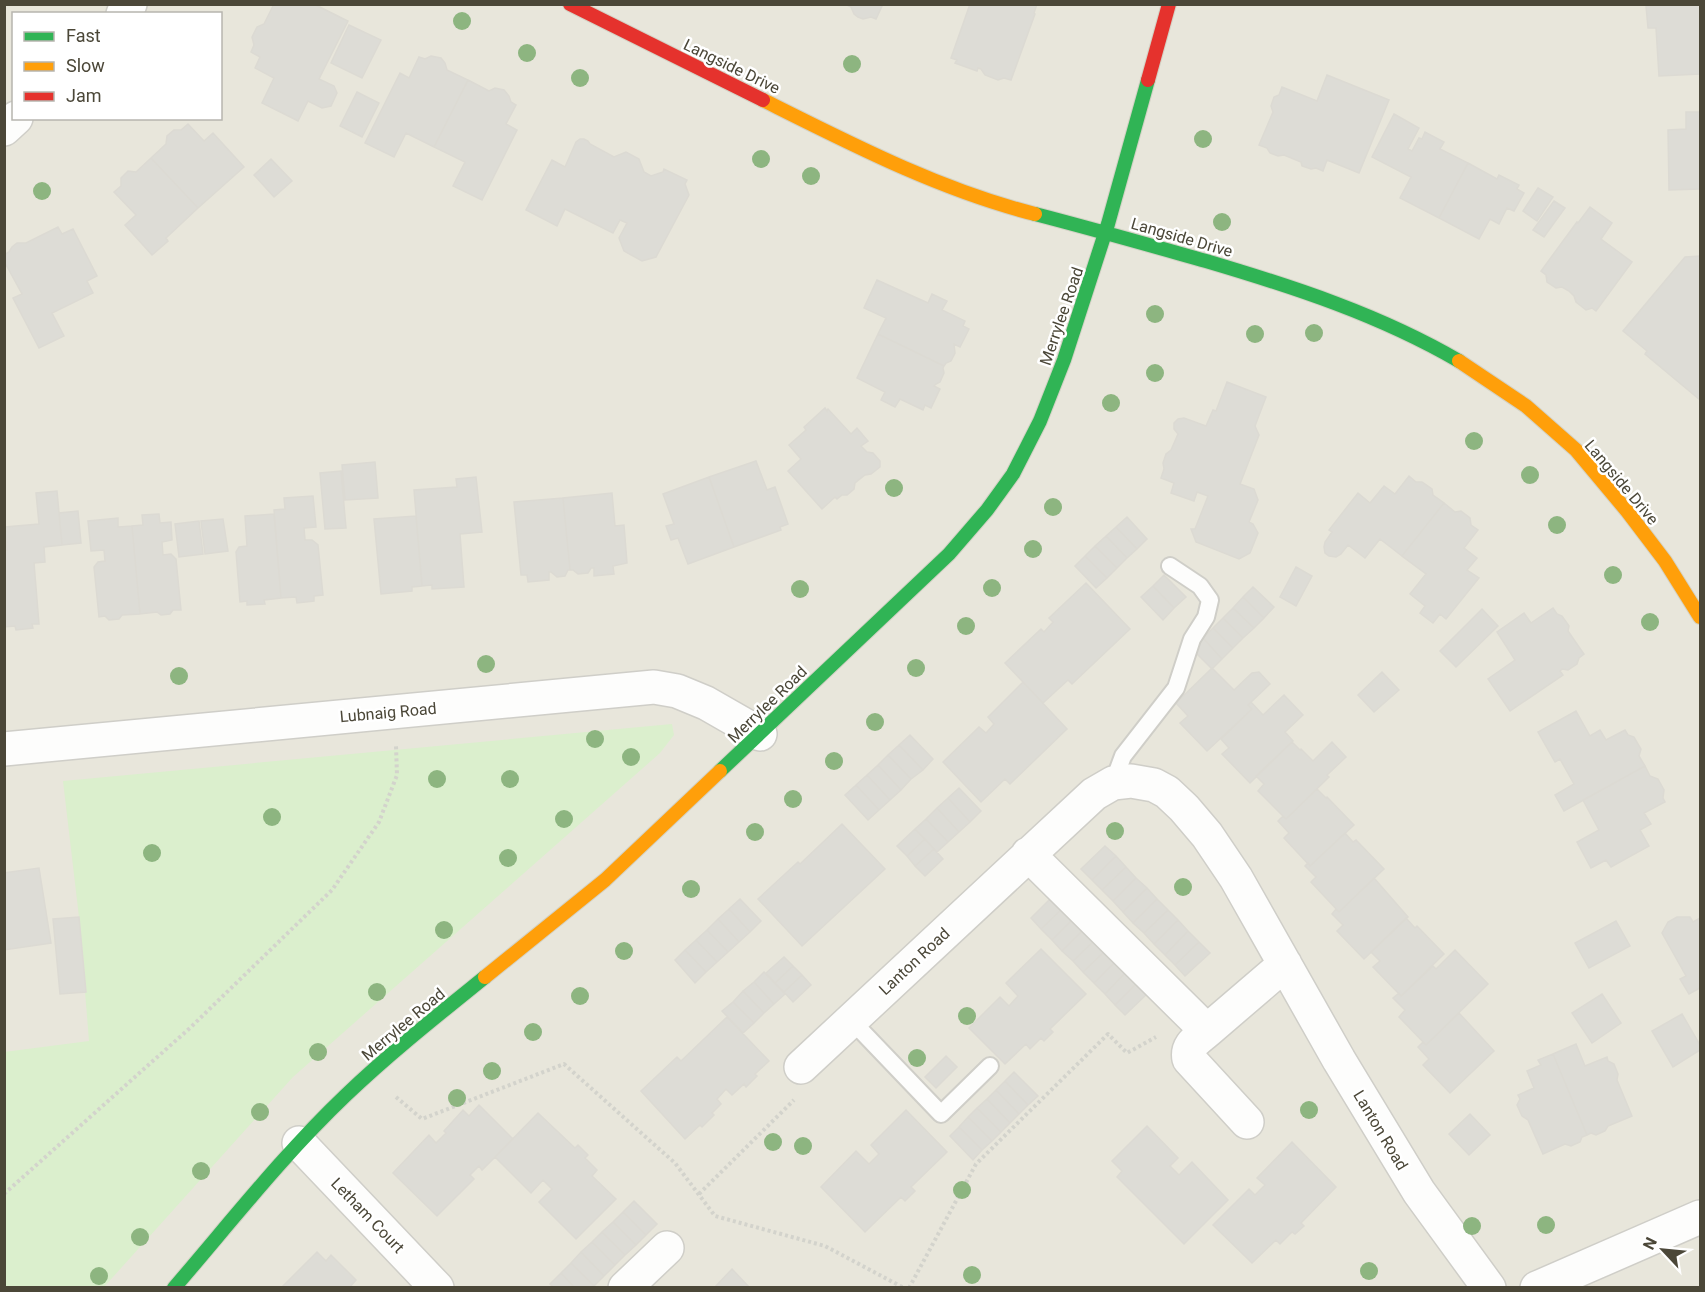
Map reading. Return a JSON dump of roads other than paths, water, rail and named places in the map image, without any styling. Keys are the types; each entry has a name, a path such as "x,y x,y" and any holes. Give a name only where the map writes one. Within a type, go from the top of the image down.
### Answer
{"main road":[{"name":"Langside Drive","path":"570,4 906,169 1022,211 1106,232 1246,273 1343,305 1426,342 1477,372 1526,406 1576,450 1665,561 1701,617"},
{"name":"Merrylee Road","path":"174,1287 299,1143 346,1095 401,1045 605,880 949,554 991,506 1020,462 1043,416 1068,350 1106,232 1169,4"}],"street":[{"name":"Lubnaig Road","path":"4,749 654,687 677,691 706,703 760,735"},
{"name":"Lanton Road","path":"801,1067 1094,794 1113,783 1131,781 1154,785 1167,792 1184,808 1236,878 1339,1060 1419,1192 1489,1287"},
{"path":"1028,854 1197,1042"},
{"path":"1246,1122 1189,1059 1197,1042 1284,964"},
{"name":"Letham Court","path":"299,1143 437,1287"},
{"path":"1537,1287 1701,1217"},
{"path":"625,1287 667,1248"}],"lane":[{"path":"1113,783 1124,756 1176,687 1192,639 1206,617 1210,600 1200,586 1170,566"},
{"path":"851,1020 941,1114 990,1066"}]}
